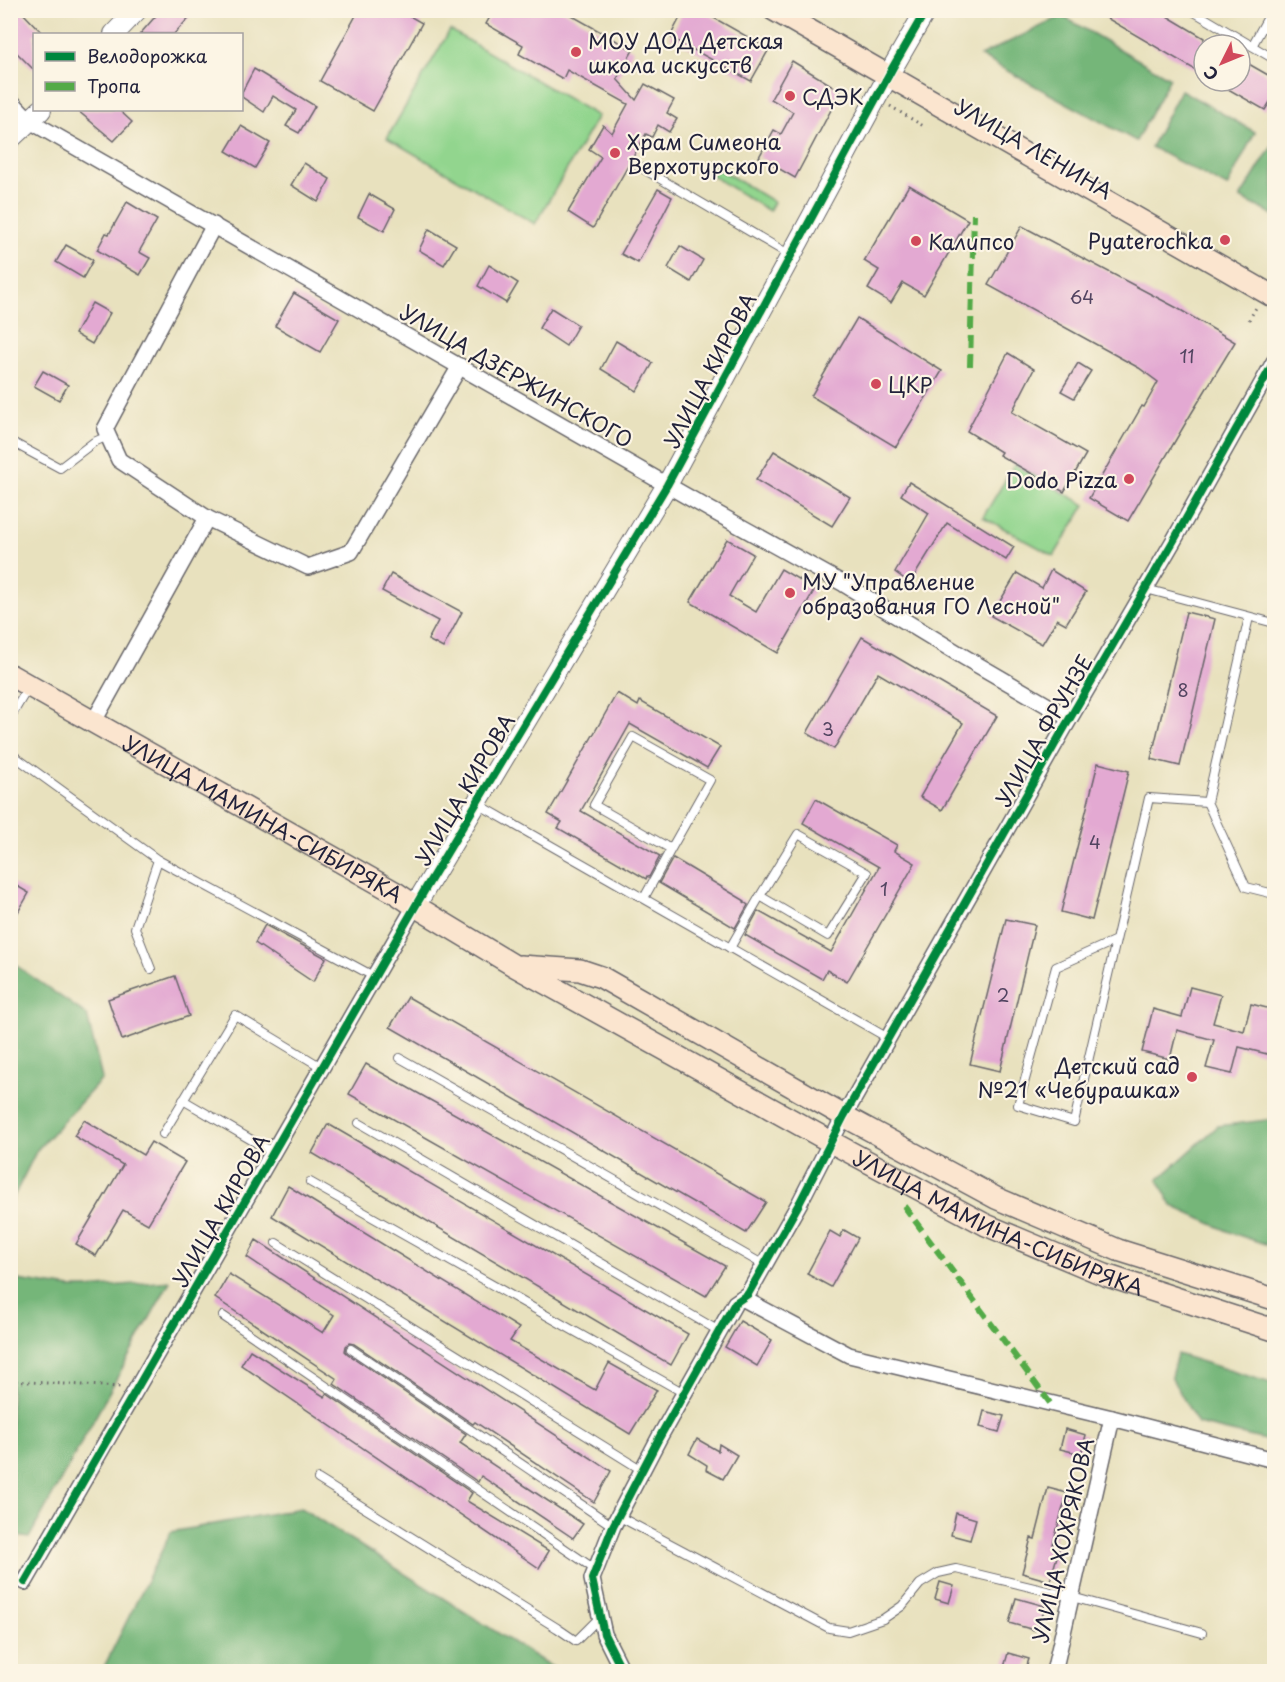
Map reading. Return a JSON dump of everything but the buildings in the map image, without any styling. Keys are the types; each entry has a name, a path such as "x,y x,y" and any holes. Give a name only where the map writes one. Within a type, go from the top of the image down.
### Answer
{"main road":[{"path":"774,10 891,71 1275,297"},
{"name":"УЛИЦА ЛЕНИНА","path":"794,10 891,71 1275,285"},
{"name":"УЛИЦА МАМИНА-СИБИРЯКА","path":"10,675 396,893 513,965 831,1142 997,1230 1105,1275 1275,1330"},
{"name":"УЛИЦА МАМИНА-СИБИРЯКА","path":"513,965 580,970 601,977 844,1116 996,1198 1118,1250 1275,1299"}],"street":[{"path":"115,33 137,10"},
{"name":"УЛИЦА КИРОВА","path":"25,1582 415,906 667,484 926,10"},
{"name":"УЛИЦА ДЗЕРЖИНСКОГО","path":"10,100 214,225 709,510 844,584 1069,718"},
{"path":"10,139 36,115"},
{"path":"214,225 105,429 119,460 207,518 308,567 351,552 460,366"},
{"name":"УЛИЦА ФРУНЗЕ","path":"596,1570 615,1521 684,1393 735,1303 748,1294 888,1038 1069,718 1275,362"},
{"path":"94,721 207,518"},
{"path":"742,1298 849,1355 1275,1460"},
{"name":"УЛИЦА ХОХРЯКОВА","path":"1054,1671 1112,1418"},
{"path":"596,1570 592,1579 604,1634 623,1671"}],"lane":[{"path":"1191,10 1230,33"},
{"path":"1272,10 1252,46 1275,59"},
{"path":"635,164 791,256"},
{"path":"10,441 60,468 94,442 108,436"},
{"path":"1145,589 1275,623"},
{"path":"1249,616 1207,802 1246,887 1275,894"},
{"path":"10,718 30,685"},
{"path":"644,898 710,780 633,737 594,805 671,849"},
{"path":"10,753 158,860 375,977"},
{"path":"1116,940 1056,967 1018,1105 1074,1122 1149,798 1207,802"},
{"path":"476,803 888,1038"},
{"path":"730,948 760,896 798,834 867,873 828,936 760,896"},
{"path":"151,969 135,928 158,860"},
{"path":"163,1134 235,1015 323,1068"},
{"path":"400,1058 764,1265"},
{"path":"183,1100 274,1153"},
{"path":"359,1123 719,1331"},
{"path":"310,1182 684,1393"},
{"path":"276,1243 642,1470"},
{"path":"223,1316 596,1570"},
{"path":"351,1348 615,1521 829,1628 848,1631 883,1619 902,1606 920,1584 938,1573 956,1569 1072,1596 1202,1633"},
{"path":"318,1479 576,1641 600,1617"}],"path":[{"path":"10,1381 138,1388"}],"green space":[{"path":"1062,16 1170,78 1136,141 980,56"},
{"path":"450,30 598,116 535,224 387,138"},
{"path":"1181,90 1255,132 1227,187 1151,147"},
{"path":"1274,143 1274,215 1240,198"},
{"path":"706,161 774,202 769,211 701,169"},
{"path":"1015,464 1085,505 1054,556 983,517"},
{"path":"11,962 87,1015 102,1079 37,1150 11,1202"},
{"path":"1274,1119 1274,1247 1232,1233 1172,1206 1158,1180 1218,1126"},
{"path":"11,1279 71,1288 170,1281 29,1538 11,1535"},
{"path":"1177,1354 1274,1384 1274,1442 1198,1424 1171,1377"},
{"path":"301,1508 558,1671 102,1671 171,1532"}],"marked path":[{"path":"970,366 974,214"},
{"path":"904,1206 1050,1403"}],"cycle path":[{"path":"25,1582 427,886 667,485 926,10"},
{"path":"623,1672 604,1634 592,1579 613,1526 659,1438 735,1303 748,1294 800,1202 844,1116 1274,362"}],"place":[{"name":"МОУ ДОД Детская школа искусств","path":"576,52"},
{"name":"СДЭК","path":"790,96"},
{"name":"Храм Симеона Верхотурского","path":"615,153"},
{"name":"Pyaterochka","path":"1225,240"},
{"name":"Калипсо","path":"916,241"},
{"name":"ЦКР","path":"876,384"},
{"name":"Dodo Pizza","path":"1129,479"},
{"name":"МУ \"Управление образования ГО Лесной\"","path":"790,593"},
{"name":"Детский сад №21 «Чебурашка»","path":"1192,1077"}]}
